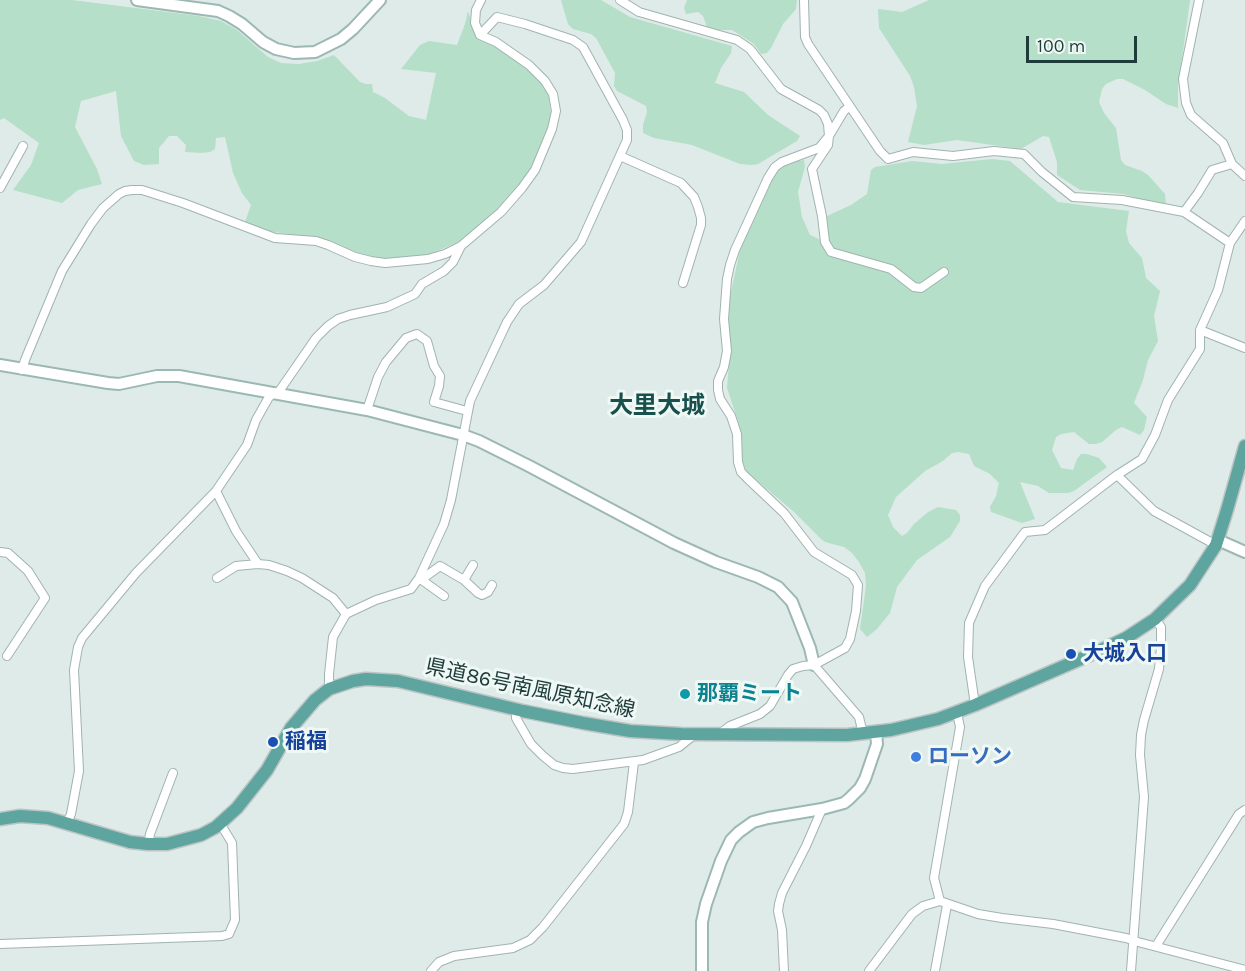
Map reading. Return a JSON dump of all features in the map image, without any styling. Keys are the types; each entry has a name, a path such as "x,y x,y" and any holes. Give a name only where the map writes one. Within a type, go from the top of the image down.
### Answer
{"main road":[{"name":"県道86号南風原知念線","path":"0,819 30,816 67,823 130,842 148,844 167,844 191,838 209,831 237,808 267,770 296,721 307,708 329,689 366,679 398,681 583,723 630,731 694,735 863,734 913,725 957,713 1126,638 1155,619 1190,585 1217,543 1245,446"}],"street":[{"path":"137,0 218,11 235,20 276,50 294,53 315,52 341,39 380,0"},
{"path":"22,370 63,271 91,224 114,198 132,189 183,203 275,238 316,241 371,261 385,263 428,259 461,246 501,212 535,170 552,129 555,111 553,94 545,81 529,65 496,42 480,35 475,23 476,10 481,0"},
{"path":"620,0 639,12 737,40 750,49 781,89 819,110 828,124 829,136 824,152 812,170 825,242 831,252 891,269 914,287 921,288 944,272"},
{"path":"804,0 805,37 808,44 849,107 888,159 913,152 953,156 994,151 1024,154 1073,197 1122,200 1184,212 1230,243"},
{"path":"1199,0 1184,79 1186,103 1191,115 1223,143 1232,164 1245,176"},
{"path":"420,579 444,524 451,500 467,411 475,388 507,321 519,304 544,285 581,242 627,140 627,130 623,120 584,47 573,40 497,17 480,35"},
{"path":"718,735 730,726 760,714 770,706 792,669 814,664 845,648 850,639 856,611 858,585 852,575 814,552 784,513 741,472 738,462 737,434 718,390 718,381 727,351 724,319 727,279 735,250 768,178 775,166 819,148 849,107"},
{"path":"0,188 23,146"},
{"path":"620,156 681,183 694,197 701,225 684,283"},
{"path":"1184,212 1212,170 1232,164"},
{"path":"975,705 968,657 969,623 985,586 1025,532 1045,530 1117,475 1142,459 1155,435 1168,400 1200,349 1200,330 1218,290 1230,243 1245,221"},
{"path":"67,823 71,814 79,771 74,670 82,638 136,573 216,491 247,445 256,420 269,397 280,390 327,326 338,319 387,307 415,294 422,284 444,271 453,262 461,246"},
{"path":"1200,330 1245,348"},
{"path":"367,410 378,377 386,362 406,338 417,334 427,341 434,366 440,376 434,402 467,411"},
{"path":"0,365 119,384 157,376 179,376 367,410 479,441 674,543 778,587 792,602 814,664 859,717 863,734"},
{"path":"1117,475 1154,511 1217,543 1245,552"},
{"path":"216,491 236,531 258,564"},
{"path":"0,552 8,554 28,571 45,598 7,656"},
{"path":"218,578 236,567 269,565 302,578 333,598 346,614"},
{"path":"464,580 473,565"},
{"path":"329,689 328,674 333,637 346,614 376,600 411,589 420,579 440,566 464,580 482,595 488,592 492,585"},
{"path":"420,579 444,596"},
{"path":"1131,971 1144,796 1140,755 1141,735 1159,669 1161,627 1155,619"},
{"path":"516,709 516,718 531,744 554,765 563,768 573,769 633,762 679,747 694,735"},
{"path":"935,971 943,903 934,878 960,727 957,713"},
{"path":"702,971 702,922 721,861 731,840 753,822 844,803 860,788 865,779 875,750 876,732"},
{"path":"431,971 439,962 454,956 513,948 530,940 543,927 624,824 629,805 633,762"},
{"path":"148,844 173,773"},
{"path":"784,971 779,904 782,893 822,809"},
{"path":"1156,946 1239,814 1245,810"},
{"path":"0,944 230,934 235,920 232,843 220,823"},
{"path":"869,971 912,914 923,906 943,903 978,914 1080,928 1245,970"}],"green space":[{"path":"0,0 72,0 199,16 221,21 237,30 268,57 281,63 299,64 334,55 360,82 372,84 373,92 409,116 426,120 436,73 401,69 420,45 429,41 457,45 468,11 477,39 497,47 539,78 548,90 551,116 533,167 501,207 460,241 428,255 390,259 363,255 322,239 267,231 245,222 251,205 242,193 233,173 225,137 216,138 215,149 201,153 185,152 186,145 177,136 169,136 159,148 159,164 144,165 134,161 121,136 116,91 81,101 75,127 97,169 102,184 78,190 62,203 13,190 31,165 39,143 4,118 0,120"},
{"path":"561,0 601,0 630,17 732,46 731,53 715,83 744,92 768,115 800,136 797,141 758,164 752,165 740,164 692,145 654,138 643,133 646,106 617,91 614,86 615,73 596,38 591,34 573,29 568,24"},
{"path":"687,0 797,0 796,9 783,24 771,48 767,53 761,54 754,44 732,30 712,30 707,27 703,16 698,12 686,14 684,8"},
{"path":"929,0 1190,0 1178,87 1178,108 1166,104 1123,79 1106,84 1102,89 1099,102 1104,113 1116,128 1121,160 1125,165 1148,175 1165,194 1166,206 1123,194 1080,190 1057,175 1057,162 1049,137 1043,136 1021,149 957,140 924,145 908,142 917,106 914,87 910,76 879,28 878,9 902,12"},
{"path":"992,159 1010,161 1058,202 1129,211 1126,231 1129,243 1142,258 1146,278 1160,291 1154,316 1158,341 1148,360 1134,403 1147,417 1144,430 1140,435 1122,427 1096,444 1089,444 1074,432 1056,437 1052,450 1061,468 1073,470 1081,454 1099,458 1107,467 1068,493 1049,493 1038,486 1020,482 1035,519 1022,523 991,512 990,507 999,483 990,474 974,466 969,454 952,453 925,471 896,497 888,515 893,527 902,536 928,512 938,507 956,510 960,515 960,521 950,537 917,560 897,587 890,613 867,637 860,629 866,586 865,573 859,562 844,547 821,539 794,512 747,472 742,461 739,424 727,388 730,350 727,311 743,236 777,168 789,162 804,160 805,167 798,192 802,217 810,235 821,240 825,234 827,216 851,205 867,194 871,170 875,167 912,161 942,164"}],"place":[{"name":"大城入口","path":"1071,654"},
{"name":"那覇ミート","path":"685,694"},
{"name":"稲福","path":"273,742"},
{"name":"ローソン","path":"916,757"}],"district":[{"name":"大里大城","path":"657,406"}]}
